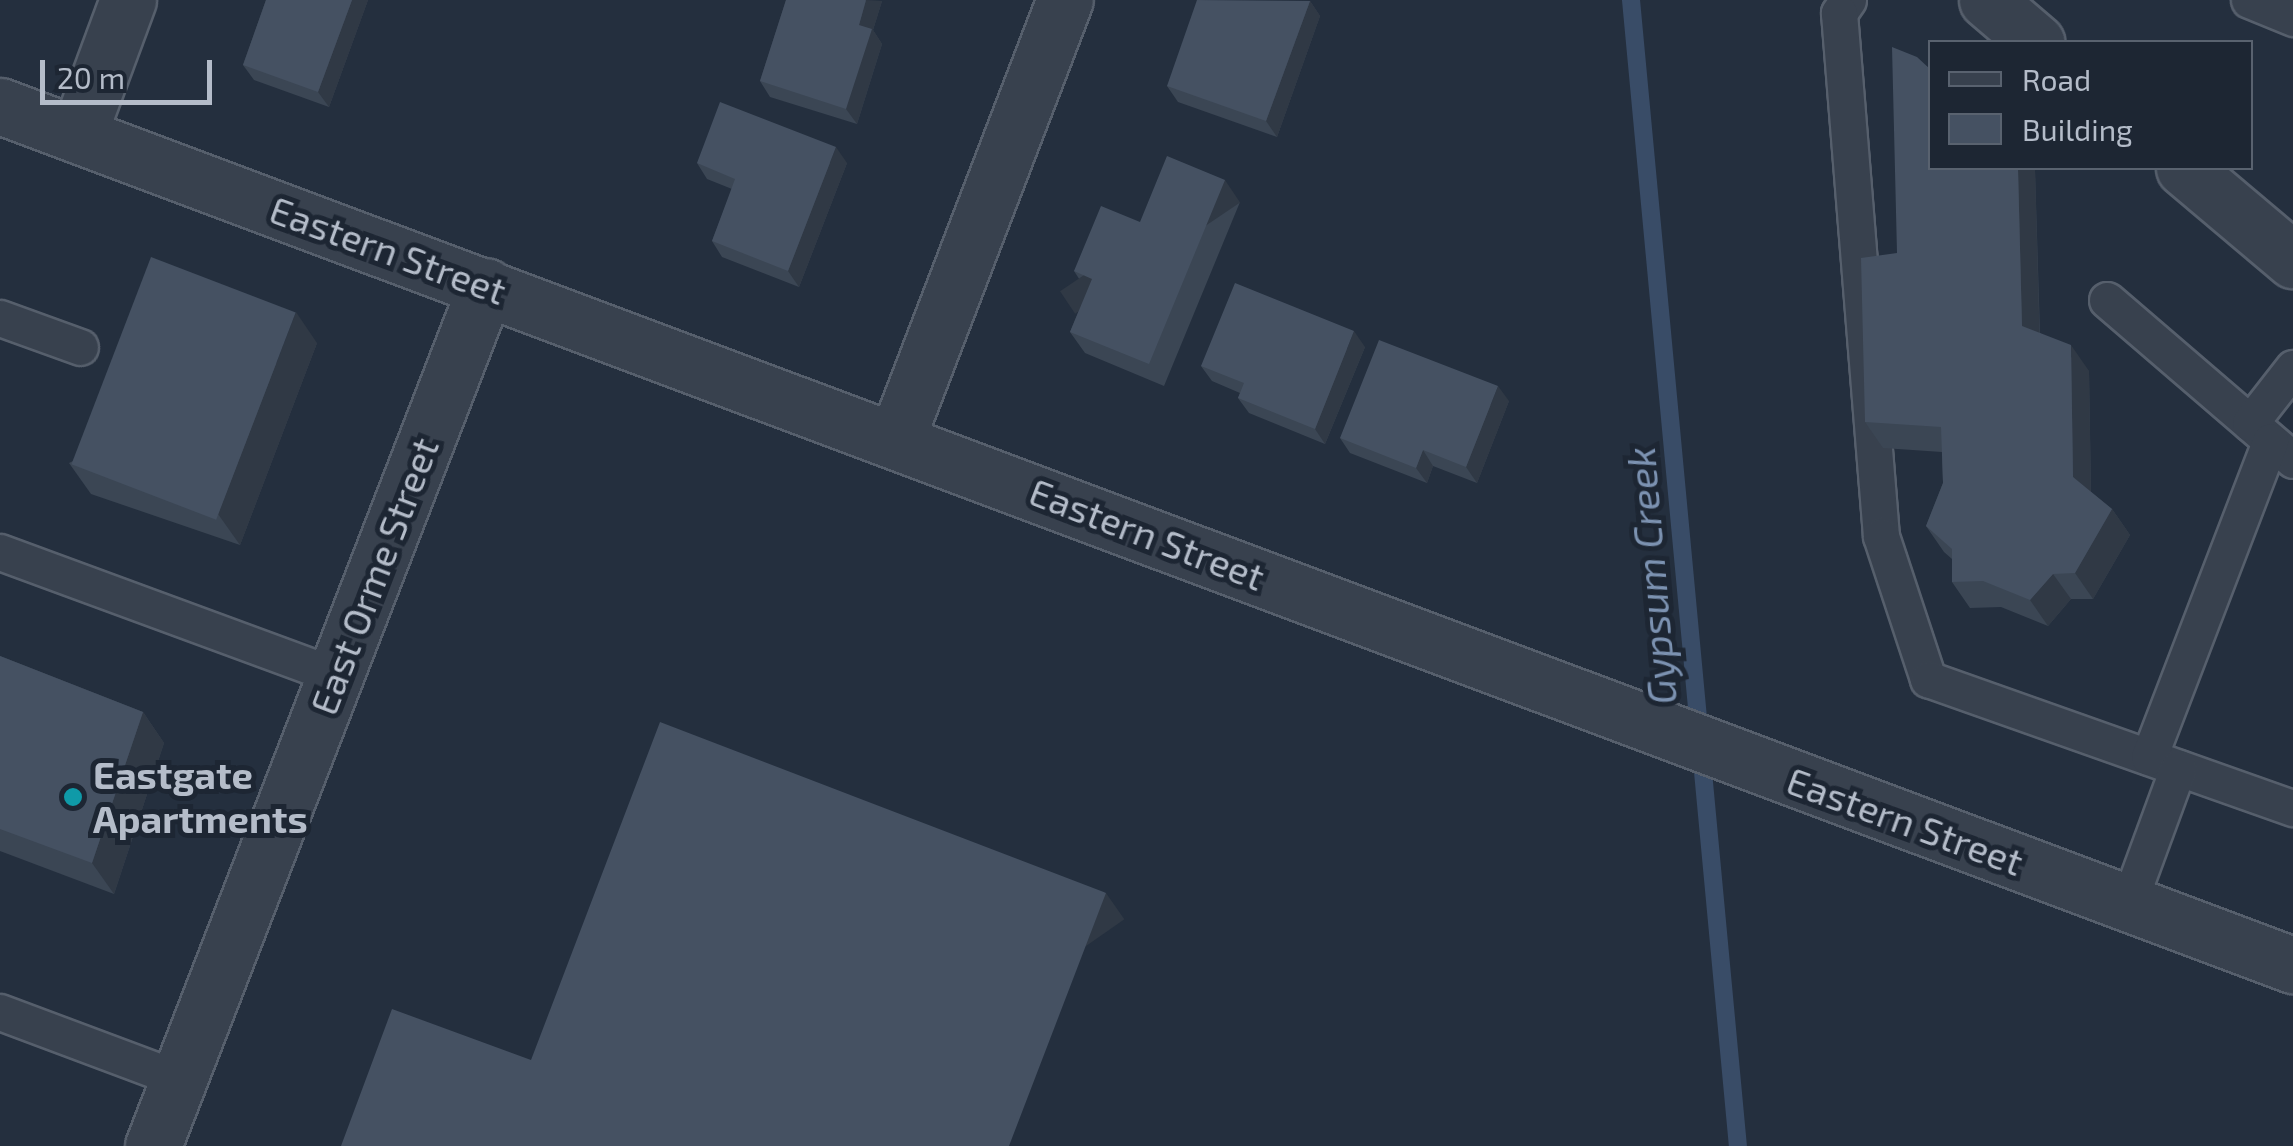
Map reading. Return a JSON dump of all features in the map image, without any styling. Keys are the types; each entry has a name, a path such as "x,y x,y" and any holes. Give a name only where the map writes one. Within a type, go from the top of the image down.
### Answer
{"street":[{"path":"78,136 128,0"},
{"path":"897,437 1064,0"},
{"path":"1987,0 2034,40"},
{"name":"Eastern Street","path":"0,106 897,437 1570,698 2293,966"},
{"path":"2186,170 2293,260"},
{"name":"East Orme Street","path":"153,1146 486,286"}],"lane":[{"path":"1848,0 1839,12 1882,536 1928,679 2293,808"},
{"path":"2250,0 2293,18"},
{"path":"2108,300 2271,441"},
{"path":"0,318 80,347"},
{"path":"2128,904 2164,762 2293,368"},
{"path":"0,552 336,675"},
{"path":"0,1012 178,1078"}],"building":[{"path":"266,0 352,0 318,92 243,65"},
{"path":"786,0 866,0 859,25 872,29 846,109 760,81"},
{"path":"1197,0 1310,1 1266,121 1167,86"},
{"path":"1892,47 1917,57 1928,67 1928,170 2018,170 2022,326 2071,345 2073,477 2112,509 2075,573 2053,574 2030,600 1983,581 1952,582 1952,549 1926,526 1943,483 1941,427 1865,422 1861,258 1897,253"},
{"path":"720,102 836,147 788,271 712,241 735,179 697,163"},
{"path":"1167,156 1225,180 1149,364 1070,332 1092,279 1074,271 1101,206 1140,222"},
{"path":"151,257 296,313 216,520 71,464"},
{"path":"1235,283 1354,331 1315,429 1238,398 1244,383 1201,366"},
{"path":"1379,340 1498,386 1466,467 1423,450 1416,468 1340,438"},
{"name":"Eastgate Apartments","path":"0,656 143,712 92,863 0,829"},
{"path":"660,722 1106,893 1009,1146 341,1146 392,1009 531,1060"}],"waterway":[{"name":"Gypsum Creek","path":"1631,0 1738,1146"}],"place":[{"name":"Eastgate Apartments","path":"73,797"}]}
